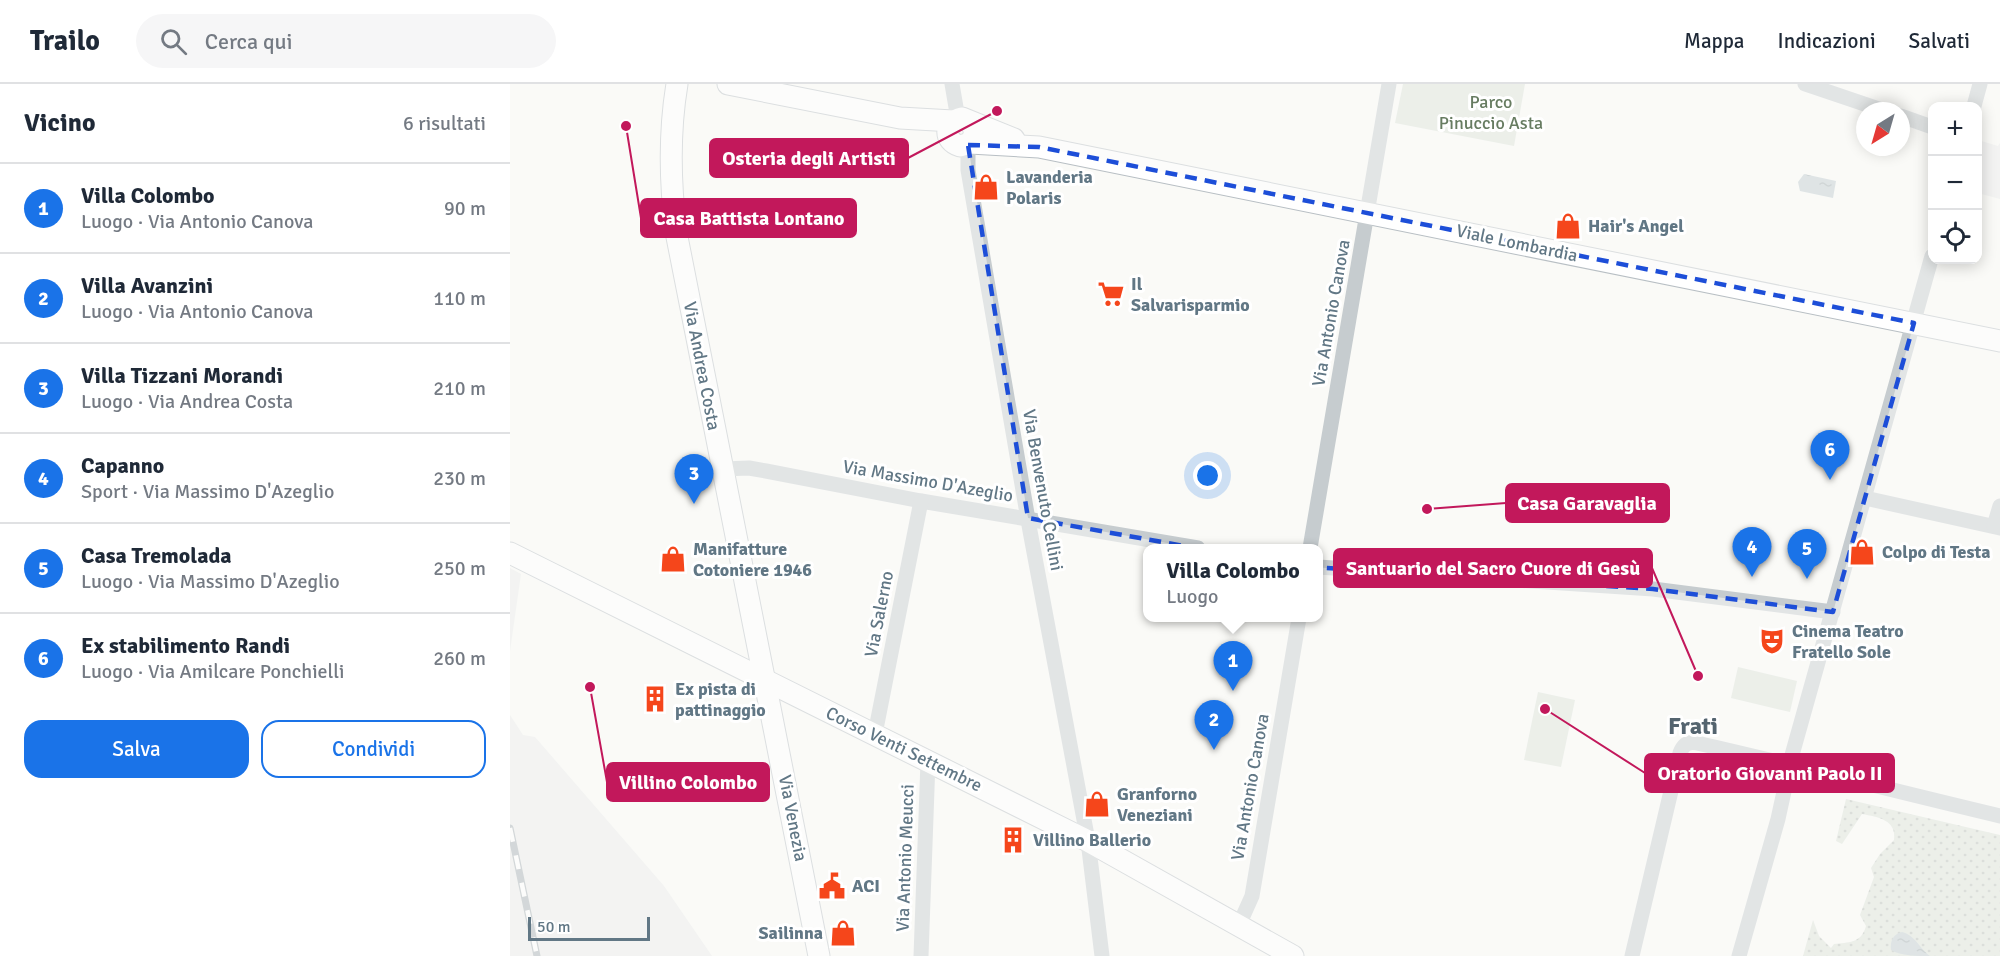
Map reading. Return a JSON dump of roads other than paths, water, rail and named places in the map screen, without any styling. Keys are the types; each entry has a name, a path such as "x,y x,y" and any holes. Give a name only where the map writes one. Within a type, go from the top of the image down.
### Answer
{"street":[{"name":"Via Andrea Costa","path":"677,84 673,132 674,214 764,680"},
{"name":"Viale Lombardia","path":"728,84 2000,341"},
{"name":"Via Benvenuto Cellini","path":"952,84 1028,518 1088,841 1102,956"},
{"name":"Via Antonio Canova","path":"1311,544 1389,84"},
{"path":"1805,84 1858,102"},
{"path":"1975,102 1980,84"},
{"path":"1910,119 1928,126"},
{"path":"1739,956 1930,264"},
{"name":"Via Massimo D'Azeglio","path":"723,469 758,469 921,501 1171,544"},
{"path":"1865,498 1997,527 2000,506"},
{"name":"Via Salerno","path":"875,734 921,501"},
{"name":"Corso Venti Settembre","path":"510,553 1088,841 1293,956"},
{"path":"1323,567 1653,589 1833,612"},
{"name":"Via Antonio Canova","path":"1239,926 1252,897 1298,622"},
{"name":"Via Venezia","path":"764,680 819,956"},
{"path":"1632,956 1682,749 1688,743 1697,743 2000,816"},
{"name":"Via Antonio Meucci","path":"921,956 928,761"}],"water":[{"path":"1804,174 1836,181 1833,198 1800,191 1798,182"},
{"path":"1902,932 1911,936 1930,956 1904,955 1891,950 1893,938"}],"railway":[{"path":"510,828 537,956"}],"place":[{"name":"Osteria degli Artisti","path":"997,111"},
{"name":"Casa Battista Lontano","path":"626,126"},
{"name":"Lavanderia Polaris","path":"986,187"},
{"name":"Hair's Angel","path":"1568,226"},
{"name":"Il Salvarisparmio","path":"1111,294"},
{"name":"Ex stabilimento Randi","path":"1830,480"},
{"name":"Villa Tizzani Morandi","path":"694,504"},
{"name":"Casa Garavaglia","path":"1427,509"},
{"name":"Colpo di Testa","path":"1862,552"},
{"name":"Manifatture Cotoniere 1946","path":"673,559"},
{"name":"Capanno","path":"1752,577"},
{"name":"Casa Tremolada","path":"1807,579"},
{"name":"Cinema Teatro Fratello Sole","path":"1772,641"},
{"name":"Santuario del Sacro Cuore di Gesù","path":"1698,676"},
{"name":"Villino Colombo","path":"590,687"},
{"name":"Villa Colombo","path":"1233,691"},
{"name":"Ex pista di pattinaggio","path":"655,699"},
{"name":"Oratorio Giovanni Paolo II","path":"1545,709"},
{"name":"Villa Avanzini","path":"1214,750"},
{"name":"Granforno Veneziani","path":"1097,804"},
{"name":"Villino Ballerio","path":"1013,840"},
{"name":"ACI","path":"832,886"},
{"name":"Sailinna","path":"843,933"}],"district":[{"name":"Frati","path":"1693,726"}],"park label":[{"name":"Parco Pinuccio Asta","path":"1491,112"}]}
